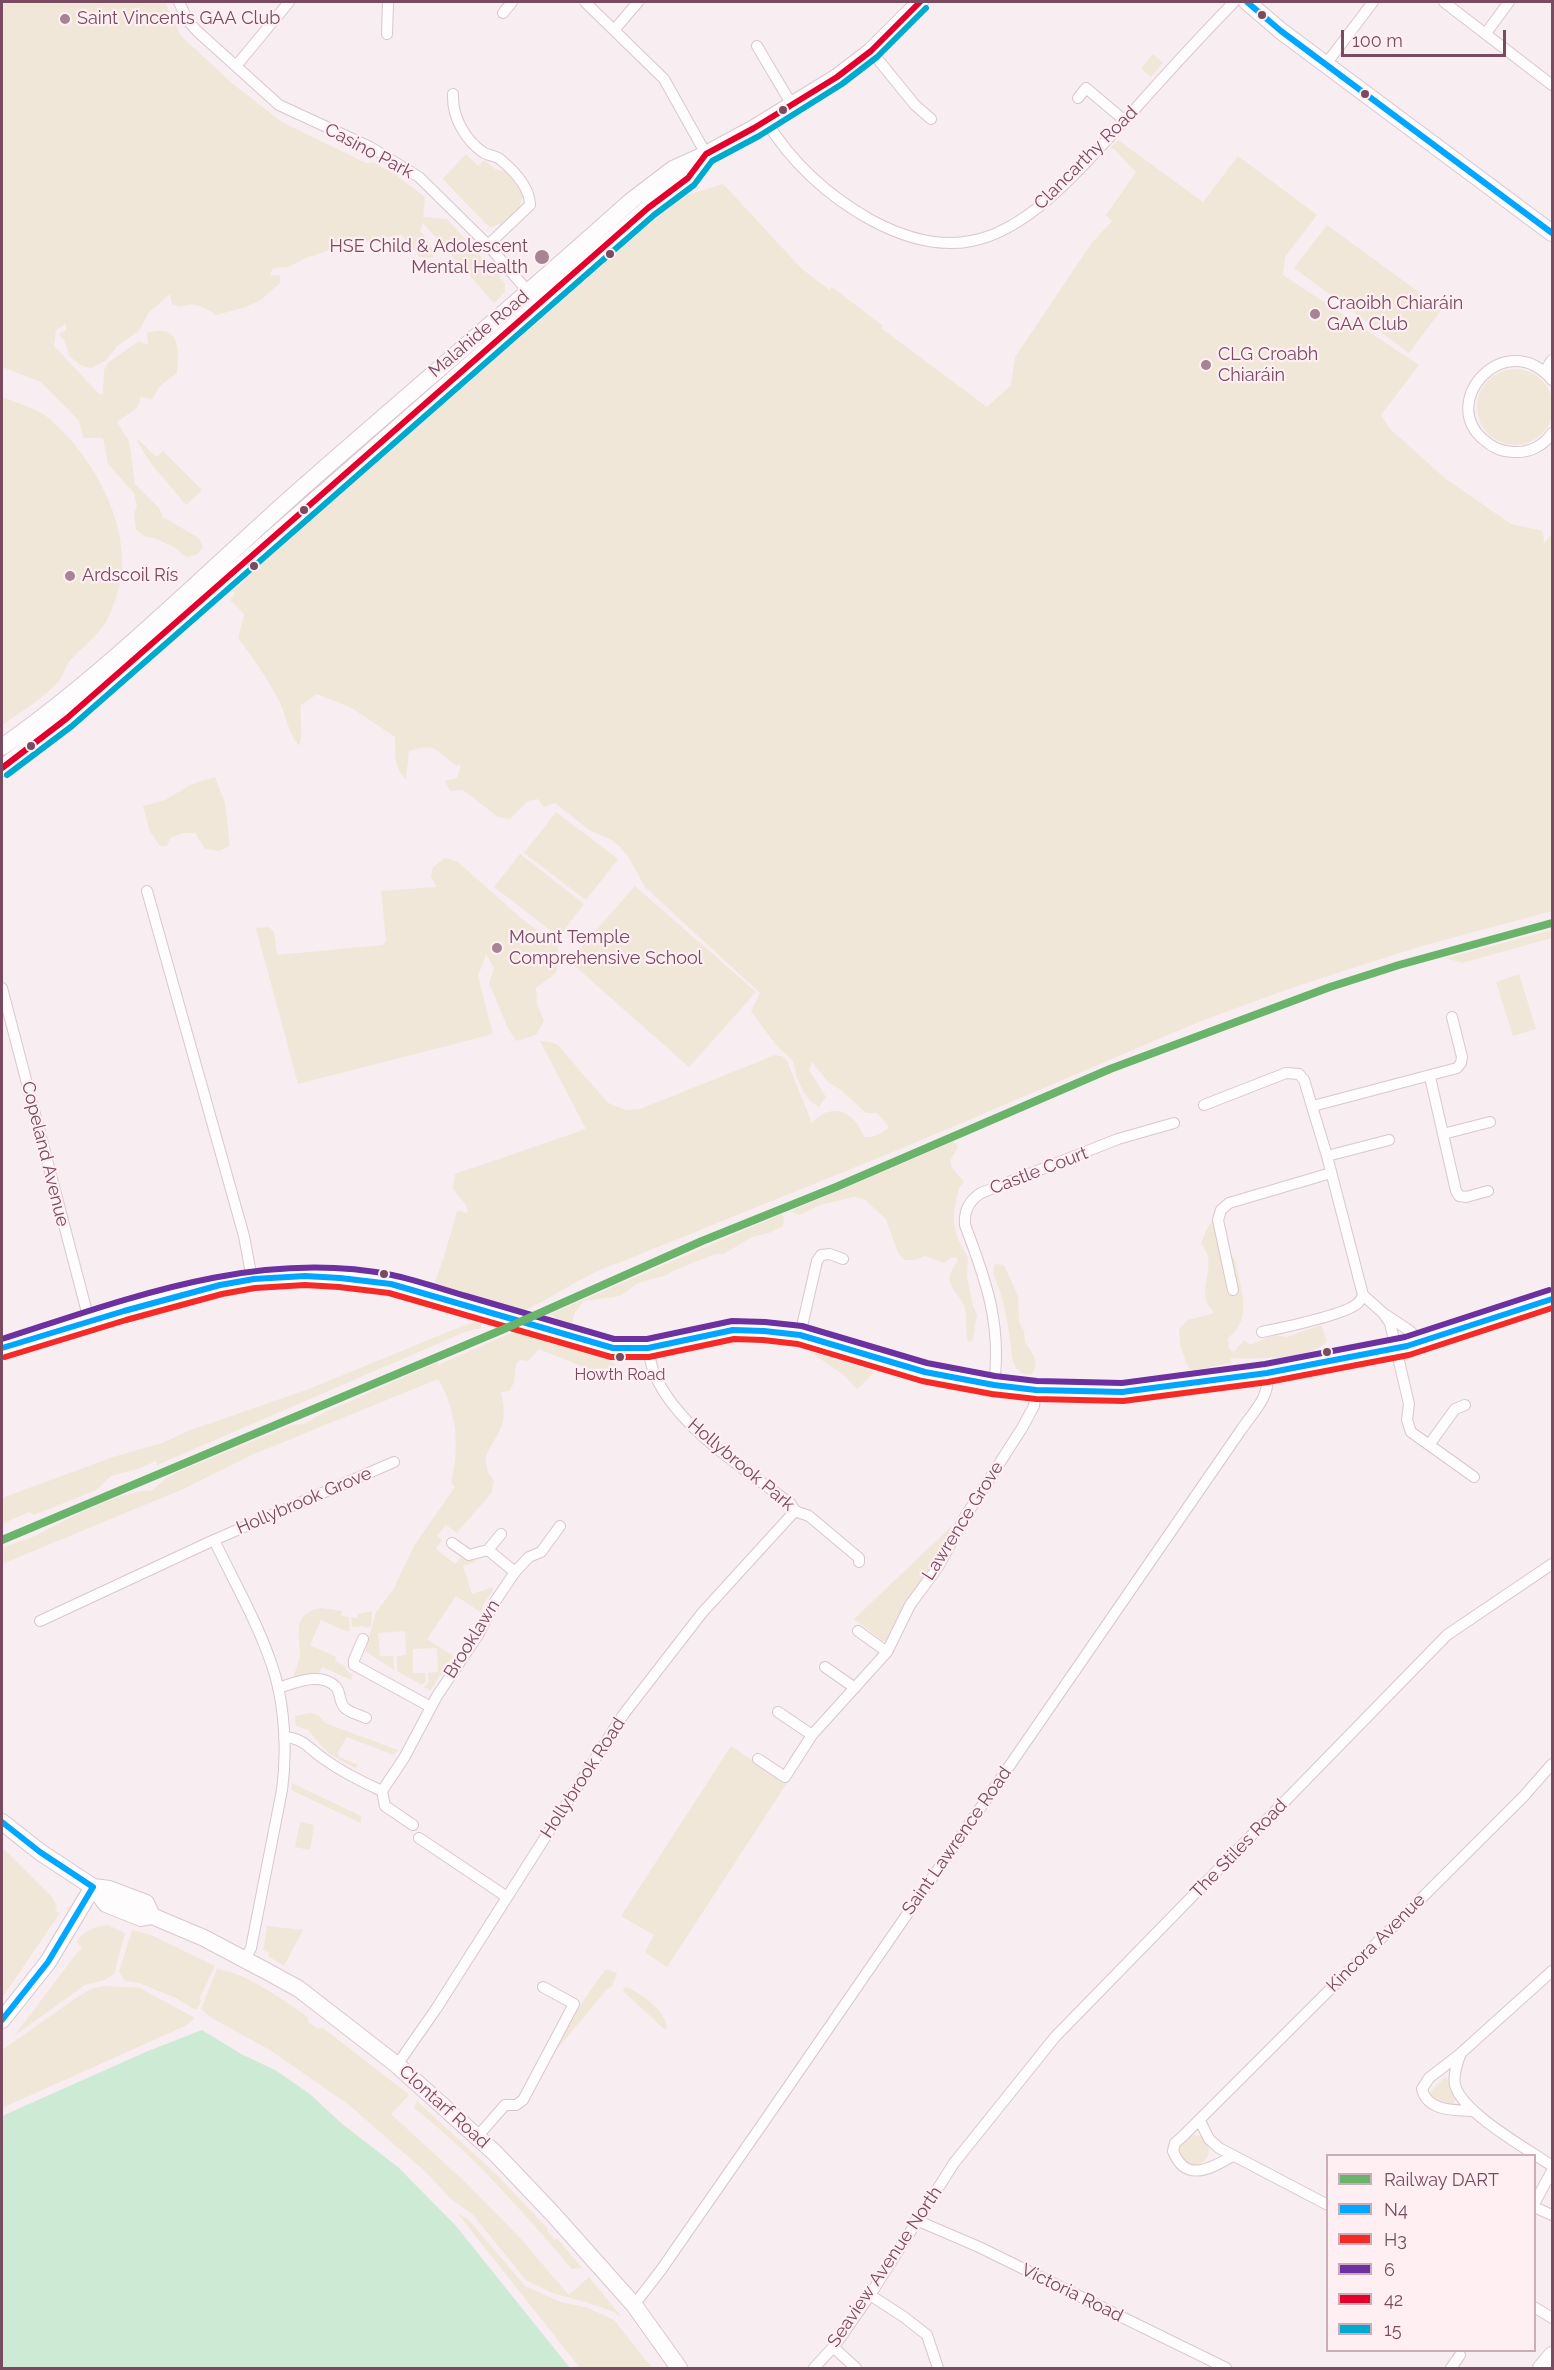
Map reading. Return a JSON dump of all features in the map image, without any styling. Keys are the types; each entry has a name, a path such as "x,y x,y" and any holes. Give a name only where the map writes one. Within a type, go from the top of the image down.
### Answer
{"main road":[{"name":"Malahide Road","path":"2,768 96,674 182,608 324,481 422,382 688,178 706,154 766,121 837,77 870,51 920,2"},
{"path":"1247,2 1281,31 1552,233"},
{"name":"Malahide Road","path":"324,481 435,394 533,298"},
{"name":"Malahide Road","path":"422,382 435,394"},
{"name":"Malahide Road","path":"2,747 32,736"},
{"path":"2,1348 88,1320 213,1287 252,1279 315,1276 382,1282 613,1348 648,1348 733,1330 748,1329 800,1335 925,1372 994,1385 1036,1390 1122,1392 1267,1373 1395,1347 1480,1324 1552,1299"},
{"name":"Clontarf Road","path":"2,1822 40,1852 93,1887 106,1904 141,1918 152,1916 204,1938 299,1989 398,2065 511,2169 559,2219 634,2306 679,2368"},
{"path":"2,2020 48,1962 93,1887"},
{"path":"1542,2368 1552,2355"}],"street":[{"name":"Casino Park","path":"179,2 188,21 197,31 279,105 370,147 419,177 488,245 533,298"},
{"path":"236,66 289,2"},
{"path":"387,34 388,2"},
{"path":"503,13 512,2"},
{"path":"585,2 664,79 706,154"},
{"path":"615,29 638,2"},
{"name":"Clancarthy Road","path":"766,121 813,179 843,203 897,233 922,240 954,244 973,241 996,234 1029,215 1059,188 1234,2"},
{"path":"1326,64 1372,2"},
{"path":"1444,2 1552,85"},
{"path":"1486,33 1509,2"},
{"path":"757,46 792,105"},
{"path":"870,51 915,105 931,119"},
{"path":"767,62 778,56"},
{"path":"1078,98 1086,88 1124,120"},
{"path":"453,94 456,118 466,135 482,151 500,158 527,189 530,197 530,205 488,245"},
{"path":"1552,380 1545,371 1531,363 1516,360 1501,362 1488,369 1477,380 1470,394 1469,409 1472,424 1480,437 1492,447 1506,452 1522,452 1536,448 1552,433"},
{"path":"1545,371 1552,360"},
{"path":"147,891 244,1236 252,1279"},
{"name":"Copeland Avenue","path":"2,988 88,1320"},
{"path":"1313,1106 1430,1077 1457,1068 1462,1057 1452,1017"},
{"path":"1204,1105 1286,1073 1299,1074 1304,1080 1313,1106 1363,1295 1420,1341"},
{"path":"1430,1077 1456,1191 1459,1196 1466,1197 1488,1191"},
{"path":"1443,1134 1490,1122"},
{"name":"Castle Court","path":"994,1385 997,1345 992,1304 965,1225 964,1216 972,1199 981,1193 1119,1139 1174,1123"},
{"path":"1327,1156 1389,1140"},
{"path":"1233,1290 1218,1220 1221,1209 1228,1203 1331,1173"},
{"path":"800,1335 807,1316 817,1261 821,1255 830,1254 843,1259"},
{"path":"1262,1332 1311,1321 1350,1308 1358,1303 1363,1295"},
{"path":"1383,1313 1390,1323 1409,1404 1411,1432 1474,1477"},
{"name":"Hollybrook Park","path":"648,1348 652,1368 659,1384 690,1425 791,1504 795,1511 809,1516 858,1558 859,1562"},
{"name":"Saint Lawrence Road","path":"634,2306 762,2125 1265,1395 1269,1385 1267,1373"},
{"name":"Lawrence Grove","path":"758,1759 785,1777 812,1735 888,1652 910,1605 938,1567 964,1517 1022,1428 1034,1406 1036,1390"},
{"path":"1429,1445 1455,1408 1465,1405"},
{"name":"Hollybrook Grove","path":"40,1621 214,1540 394,1462"},
{"name":"Hollybrook Road","path":"398,2065 645,1685 702,1614 795,1511"},
{"name":"Brooklawn","path":"382,1791 404,1758 431,1707 478,1635 494,1603 515,1572 529,1557 541,1552 560,1526"},
{"path":"452,1543 469,1555 488,1550 501,1534"},
{"name":"Hollybrook Grove","path":"214,1540 267,1651 278,1688 284,1737 285,1765 259,1911 251,1948 245,1960"},
{"path":"488,1550 515,1572"},
{"name":"The Stiles Road","path":"954,2163 1056,2037 1447,1635 1552,1564"},
{"path":"858,1631 888,1652"},
{"path":"363,1639 354,1665 431,1707"},
{"path":"825,1667 855,1688"},
{"path":"278,1688 312,1679 327,1682 335,1687 342,1706 366,1718"},
{"path":"778,1712 812,1735"},
{"path":"284,1737 304,1741 322,1758 382,1791 385,1806 413,1825"},
{"name":"Kincora Avenue","path":"1233,2156 1200,2171 1190,2170 1178,2162 1173,2151 1176,2143 1552,1764"},
{"path":"419,1838 507,1897"},
{"path":"1473,2111 1446,2109 1432,2105 1424,2098 1422,2089 1429,2078 1461,2053 1552,1971"},
{"path":"477,2137 505,2106 516,2105 523,2100 574,2004 543,1987"},
{"path":"1461,2053 1455,2067 1455,2084 1461,2097 1473,2111 1535,2154"},
{"path":"1200,2121 1209,2139 1233,2156 1326,2204"},
{"path":"1536,2155 1552,2166"},
{"name":"Seaview Avenue North","path":"814,2368 833,2347 870,2295 954,2163"},
{"path":"1536,2202 1552,2171"},
{"path":"1536,2207 1552,2215"},
{"name":"Victoria Road","path":"916,2220 989,2252 1218,2367"},
{"path":"870,2295 923,2331 930,2341 938,2368"},
{"path":"1536,2308 1552,2318"},
{"path":"833,2347 856,2368"},
{"path":"1450,2368 1460,2355"}],"shaded area":[{"path":"2,2 165,2 181,36 233,84 282,122 366,163 373,162 396,175 425,197 423,217 447,219 505,283 505,292 494,303 423,223 420,230 432,248 433,258 420,257 402,235 386,237 374,243 367,241 340,243 332,249 288,267 273,268 270,275 280,276 280,283 261,300 246,307 216,315 198,305 189,304 179,307 172,304 170,294 149,312 139,331 117,346 105,361 91,368 82,366 70,357 64,340 60,336 60,333 66,330 66,324 56,330 54,346 99,394 103,394 104,370 109,362 139,341 148,345 147,333 166,332 176,340 177,373 160,386 152,399 141,397 137,408 117,422 129,441 135,484 159,508 163,517 199,538 203,547 198,554 186,557 174,547 144,536 136,529 134,513 137,507 134,493 108,464 103,438 83,438 79,421 41,382 2,367"},
{"path":"1153,54 1163,63 1151,77 1141,68"},
{"path":"1118,140 1203,202 1238,156 1317,215 1285,257 1283,275 1419,365 1381,415 1390,429 1446,479 1511,524 1543,531 1544,544 1552,533 1552,911 1418,947 1294,987 1201,1021 905,1147 608,1267 521,1312 434,1284 457,1211 468,1213 466,1205 453,1189 455,1174 586,1129 540,1041 558,1045 608,1103 626,1110 640,1109 775,1055 782,1056 787,1061 812,1123 819,1116 834,1111 849,1115 864,1137 877,1135 889,1127 877,1113 866,1113 841,1090 828,1082 812,1062 809,1070 826,1097 819,1107 810,1101 796,1075 793,1061 775,1044 751,1011 760,993 645,887 629,858 620,847 610,839 589,830 555,803 544,807 538,799 528,801 510,819 498,817 463,790 450,791 445,781 457,778 461,764 457,766 440,752 425,747 409,751 406,779 397,765 395,737 350,707 317,694 301,705 299,746 292,736 271,686 238,638 244,614 230,600 235,594 233,591 320,506 326,507 681,197 723,184 801,268 829,290 832,287 883,326 881,328 987,407 1011,385 1015,357 1091,244 1112,221 1106,215 1136,172 1114,149 1110,148"},
{"path":"466,154 478,166 484,160 495,169 506,172 523,194 519,209 502,226 500,224 491,227 486,224 443,179"},
{"path":"1327,225 1442,309 1409,353 1294,268"},
{"path":"1515,369 1529,372 1542,380 1550,393 1553,407 1550,421 1542,434 1529,442 1515,445 1501,442 1488,434 1480,421 1477,407 1480,393 1488,380 1501,372"},
{"name":"Ardscoil Rís","path":"2,397 46,416 79,450 102,487 111,507 118,527 122,568 115,599 101,629 68,663 61,679 53,687 2,725"},
{"path":"139,440 155,456 163,451 202,490 186,505 150,462 137,441"},
{"path":"215,777 225,803 230,846 219,851 205,849 195,833 183,833 170,838 167,846 160,846 149,830 143,806 165,800 190,785"},
{"path":"556,812 618,859 586,900 524,853"},
{"path":"520,854 584,904 559,937 494,887"},
{"path":"445,858 458,862 522,919 557,944 559,960 556,973 536,988 537,1004 544,1021 536,1035 516,1041 507,1026 489,983 494,968 486,954 478,976 493,1034 298,1084 256,928 269,927 274,932 277,955 383,945 386,941 381,891 436,887 431,876 433,867"},
{"path":"635,886 756,992 689,1067 569,961"},
{"path":"1552,930 1552,938 1462,963 1446,958"},
{"path":"1519,974 1536,1029 1513,1036 1496,982"},
{"path":"953,1142 958,1146 951,1159 951,1165 964,1182 959,1188 954,1223 958,1239 968,1258 967,1277 977,1315 973,1339 969,1343 965,1309 950,1283 950,1276 958,1261 957,1258 952,1257 944,1263 925,1256 915,1260 905,1260 898,1253 886,1219 864,1199 854,1197 820,1205 799,1215 791,1211"},
{"path":"782,1214 783,1226 769,1233 752,1237 724,1254 715,1254 667,1275 638,1283 620,1296 584,1301 575,1312 571,1327 560,1324 554,1316 548,1315"},
{"path":"1212,1221 1216,1227 1219,1248 1235,1259 1242,1291 1241,1321 1228,1338 1229,1349 1234,1352 1244,1340 1250,1345 1273,1335 1287,1337 1321,1325 1327,1341 1309,1352 1296,1355 1231,1358 1231,1363 1189,1369 1181,1348 1179,1329 1187,1320 1215,1313 1206,1300 1208,1257 1201,1243"},
{"path":"995,1264 1004,1265 1018,1296 1019,1322 1036,1366 1032,1374 1019,1372 1013,1361 1004,1306 993,1270"},
{"path":"481,1321 481,1328 465,1332 157,1465 156,1461 111,1476 96,1490 34,1515 29,1512 2,1524 2,1498 309,1389 460,1327"},
{"path":"513,1332 604,1359 614,1363 617,1368 609,1374 596,1372 539,1349 528,1361 520,1360 516,1364 514,1383 509,1391 501,1392 504,1413 501,1428 485,1458 488,1472 494,1481 492,1492 457,1533 446,1525 437,1536 442,1540 436,1549 455,1564 460,1558 477,1561 463,1566 472,1594 493,1587 493,1590 483,1605 482,1613 456,1596 427,1639 453,1656 430,1691 424,1687 429,1682 428,1673 438,1672 437,1648 413,1649 413,1673 425,1673 426,1681 422,1685 397,1671 397,1656 406,1655 405,1631 378,1633 380,1656 393,1656 394,1670 365,1651 376,1612 393,1590 415,1544 455,1487 451,1483 456,1442 453,1416 438,1379 254,1454 181,1490 2,1564 2,1548 37,1535 110,1500 140,1491 151,1491 178,1472 292,1425 304,1424 321,1414 438,1362 438,1365"},
{"path":"809,1351 875,1372 857,1389 845,1376"},
{"path":"956,1522 888,1641 883,1641 854,1619"},
{"path":"321,1608 342,1611 341,1616 349,1617 350,1630 348,1632 321,1620 310,1645 336,1657 335,1661 345,1666 346,1670 353,1675 351,1680 322,1667 318,1675 293,1679 300,1655 299,1625 301,1619 311,1611"},
{"path":"372,1611 371,1626 352,1627 351,1617 357,1618 358,1614"},
{"path":"311,1713 319,1716 325,1723 398,1750 394,1755 347,1737 338,1752 339,1757 358,1765 355,1768 328,1753 308,1730 296,1726 295,1716"},
{"path":"731,1746 787,1783 667,1967 645,1952 654,1935 621,1916"},
{"path":"292,1783 361,1816 361,1823 291,1790"},
{"path":"300,1822 314,1825 310,1850 295,1847"},
{"path":"2,1847 52,1897 57,1906 55,1911 60,1913 2,1998"},
{"path":"108,1925 125,1933 114,1974 105,1980 85,1985 14,2036 82,1949 77,1942 80,1938 90,1930"},
{"path":"267,1926 303,1930 284,1966 263,1950"},
{"path":"132,1930 151,1935 215,1966 200,1997 201,2002 197,2009 139,1983 125,1981 119,1972"},
{"path":"217,1969 241,1976 276,1995 308,2017 308,2022 318,2029 323,2028 407,2093 409,2095 391,2114 465,2182 521,2239 569,2295 589,2277 620,2315 589,2303 552,2293 526,2280 472,2214 451,2199 428,2174 349,2105 270,2050 210,2017 201,2009"},
{"path":"606,1969 617,1973 612,1986 607,1989 553,2054 591,1989"},
{"path":"104,1986 140,1988 195,2018 185,2026 2,2108 2,2050 79,1996 91,1989"},
{"path":"625,1987 638,1993 658,2010 663,2016 667,2029 664,2029 623,1991"},
{"path":"202,2030 241,2054 275,2070 310,2094 341,2123 399,2168 456,2226 570,2368 2,2368 2,2116 148,2051"},
{"path":"1445,2077 1449,2080 1455,2100 1453,2103 1432,2097 1431,2091"},
{"path":"417,2101 498,2176 582,2268 572,2269 477,2164 414,2108"},
{"path":"1194,2135 1200,2136 1208,2144 1208,2156 1200,2164 1194,2165 1188,2164 1180,2156 1179,2150 1180,2144 1188,2136"},
{"path":"458,2214 468,2219 525,2286 561,2302 588,2308 614,2320 652,2368 580,2368"}],"rail line":[{"name":"DART","path":"2,1540 504,1329 702,1241 836,1187 1110,1069 1330,987 1399,965 1552,923"}],"transit line":[{"name":"42","path":"2,768 66,719 648,208 688,178 706,154 754,128 837,77 871,51 920,2"},
{"name":"N4","path":"1247,2 1281,31 1552,233"},
{"name":"15","path":"7,775 72,726 654,215 694,185 712,161 759,136 842,84 877,57 926,8"},
{"name":"6","path":"2,1339 97,1308 194,1282 243,1273 292,1268 342,1268 410,1279 614,1339 647,1339 732,1321 765,1322 802,1326 927,1363 995,1376 1037,1381 1122,1383 1265,1364 1405,1337 1549,1290"},
{"name":"N4","path":"2,1348 220,1285 254,1279 305,1276 391,1284 613,1348 648,1348 733,1330 764,1331 800,1335 925,1372 994,1385 1036,1390 1122,1392 1267,1373 1407,1346 1552,1299"},
{"name":"H3","path":"5,1357 222,1294 255,1288 305,1285 389,1293 611,1357 649,1357 734,1339 763,1340 798,1344 922,1381 992,1394 1036,1399 1123,1401 1268,1382 1409,1355 1552,1308"},
{"name":"N4","path":"2,1822 40,1852 93,1887 48,1962 2,2020"}],"place":[{"name":"Saint Vincents GAA Club","path":"65,19"},
{"name":"HSE Child & Adolescent Mental Health","path":"542,257"},
{"name":"Craoibh Chiaráin GAA Club","path":"1315,314"},
{"name":"CLG Croabh Chiaráin","path":"1206,365"},
{"name":"Ardscoil Rís","path":"70,576"},
{"name":"Mount Temple Comprehensive School","path":"497,948"},
{"name":"Howth Road","path":"620,1357"}]}
